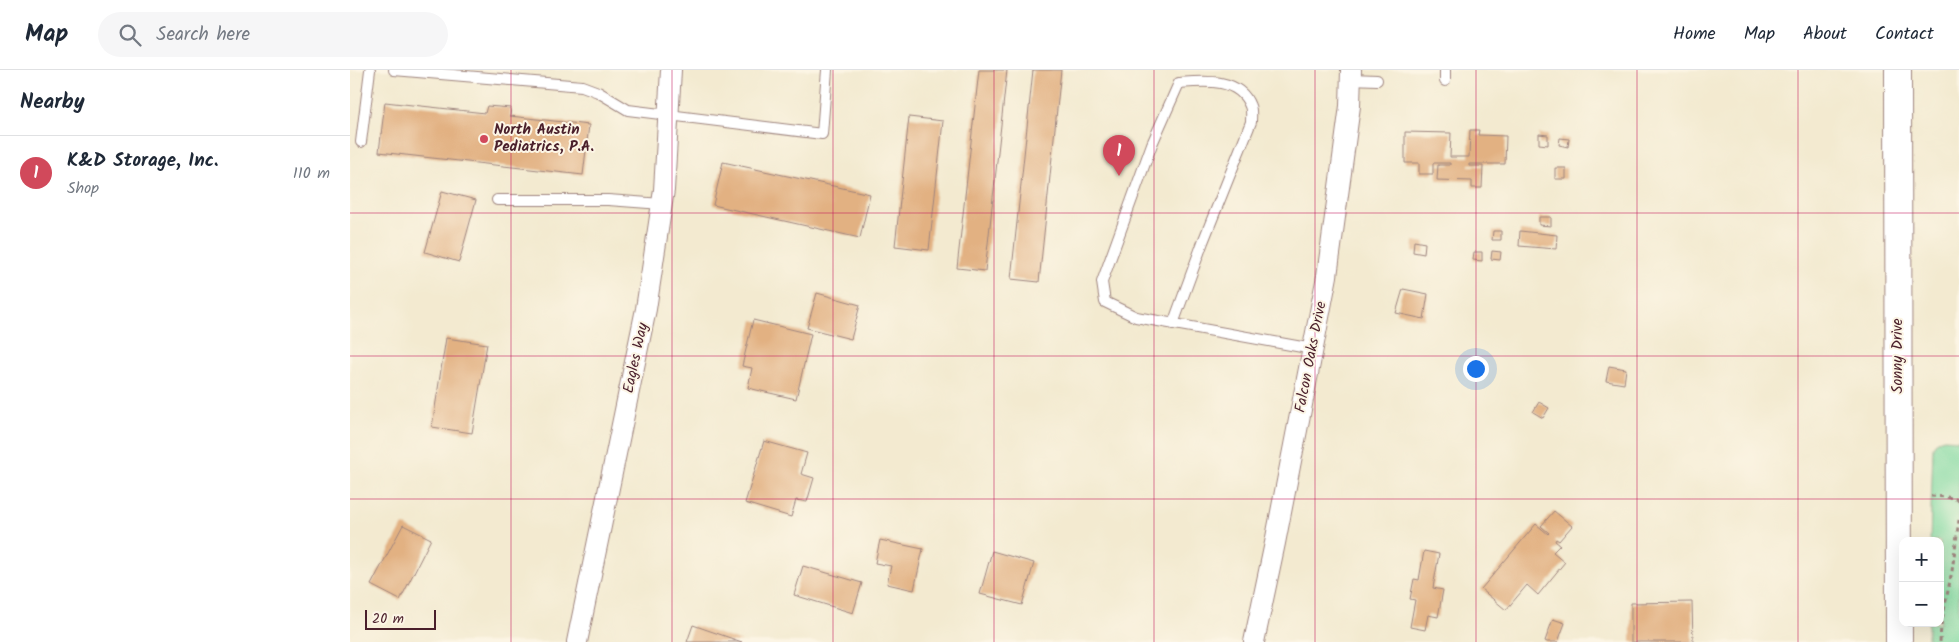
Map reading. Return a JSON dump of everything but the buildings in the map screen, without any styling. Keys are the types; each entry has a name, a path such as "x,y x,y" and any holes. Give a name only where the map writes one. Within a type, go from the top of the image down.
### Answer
{"street":[{"name":"Eagles Way","path":"577,642 646,310 662,204 671,70"},
{"name":"Sonny Drive","path":"1898,70 1898,642"},
{"name":"Falcon Oaks Drive","path":"1254,642 1327,276 1350,106 1351,75"}],"lane":[{"path":"361,142 370,70"},
{"path":"394,70 582,86 598,92 628,110 822,134 827,70"},
{"path":"1351,75 1377,80"},
{"path":"1173,324 1203,242 1251,122 1250,106 1240,93 1228,84 1200,81 1180,83 1152,144 1102,282 1105,302 1136,317 1173,324 1313,349"},
{"path":"497,200 608,200 662,204"}],"path":[{"path":"1931,496 1959,500"},
{"path":"1940,642 1959,520"}],"green space":[{"path":"1944,439 1959,440 1959,642 1928,642 1928,627 1944,627 1944,537 1930,537 1933,447 1937,441"}],"place":[{"name":"North Austin Pediatrics, P.A.","path":"484,139"},
{"name":"K&D Storage, Inc.","path":"1119,176"}]}
